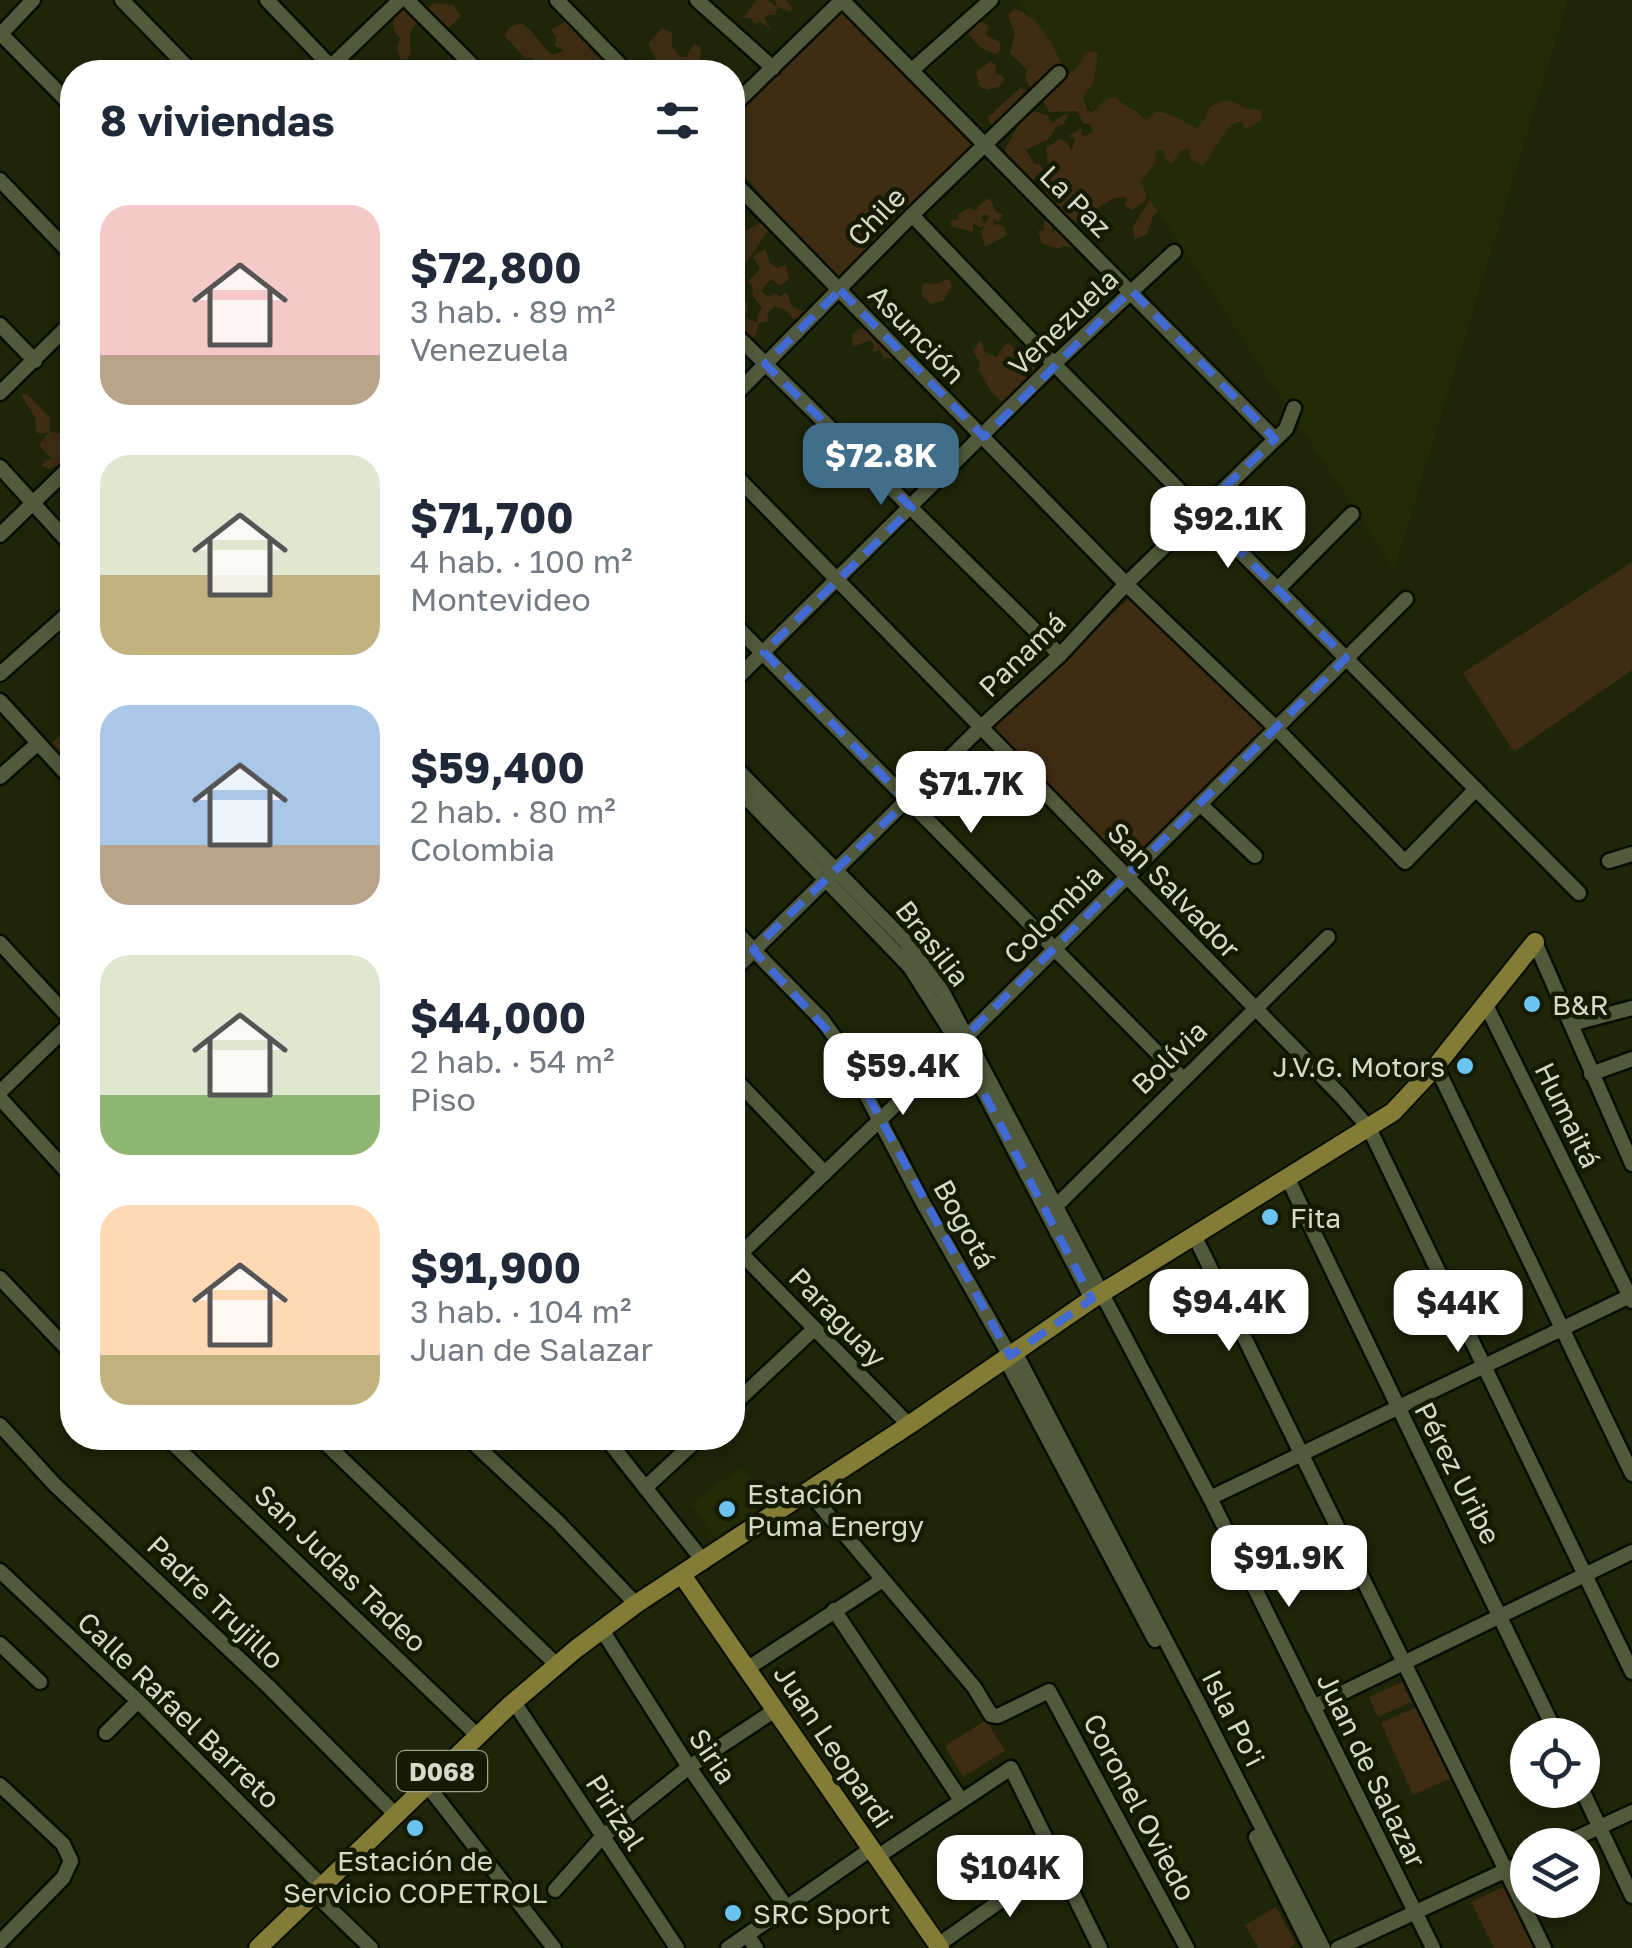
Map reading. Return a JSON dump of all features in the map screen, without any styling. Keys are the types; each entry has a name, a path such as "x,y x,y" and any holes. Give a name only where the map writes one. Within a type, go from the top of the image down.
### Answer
{"main road":[{"name":"D068","path":"258,1948 514,1702 636,1604 1098,1296 1393,1112 1436,1066 1535,942"},
{"name":"Juan Leopardi","path":"682,1574 939,1947"}],"street":[{"path":"33,0 0,34 60,94"},
{"path":"122,0 180,60"},
{"path":"267,0 320,60"},
{"path":"341,60 404,0 466,60"},
{"path":"557,0 615,60"},
{"path":"698,0 773,68"},
{"path":"745,95 842,0"},
{"name":"La Paz","path":"842,0 1275,439"},
{"path":"912,70 991,0"},
{"name":"Chile","path":"745,385 912,215 1059,74"},
{"path":"0,180 60,243"},
{"name":"Asunción","path":"745,193 1126,584 1277,729 1405,862 1476,789"},
{"path":"912,215 1054,364 1579,893"},
{"name":"Venezuela","path":"745,670 1054,364 1174,252"},
{"path":"0,325 35,361"},
{"path":"0,393 60,335"},
{"path":"745,344 1060,656"},
{"name":"Panamá","path":"745,959 980,728 1060,656 1126,584 1288,426 1294,408"},
{"path":"0,467 60,532"},
{"path":"0,534 60,477"},
{"name":"San Salvador","path":"745,486 1369,1128 1632,1672"},
{"path":"1278,589 1352,514"},
{"name":"Colombia","path":"745,1245 962,1040 1406,599"},
{"path":"0,674 60,621"},
{"path":"745,634 1182,1078"},
{"path":"0,701 37,744 60,757"},
{"path":"0,777 37,744"},
{"name":"Brasilia","path":"745,782 832,875 910,967 962,1040 1098,1296"},
{"name":"Brasilia","path":"745,791 756,798"},
{"path":"1200,804 1255,856"},
{"path":"1610,860 1632,854"},
{"name":"Bolívia","path":"1051,1211 1328,937"},
{"name":"Bogotá","path":"745,941 823,1021 839,1044 1010,1355"},
{"path":"1535,942 1632,1164"},
{"path":"0,943 60,1008"},
{"name":"Humaitá","path":"1486,1005 1631,1298"},
{"path":"1571,1024 1632,1008"},
{"path":"60,1033 0,1095 60,1163"},
{"path":"1591,1074 1632,1059"},
{"path":"1436,1066 1632,1474"},
{"path":"745,1090 825,1173"},
{"name":"Pérez Uribe","path":"1288,1179 1549,1718"},
{"path":"1194,1235 1544,1948"},
{"name":"Paraguay","path":"745,1262 909,1425"},
{"path":"0,1278 60,1338"},
{"name":"Juan de Salazar","path":"1098,1296 1210,1498 1433,1948"},
{"path":"1210,1498 1560,1328 1631,1298"},
{"path":"745,1394 814,1330"},
{"name":"Isla Po'i","path":"1010,1355 1311,1948"},
{"name":"Isla Po'i","path":"1010,1355 1200,1706 1322,1948"},
{"name":"Padre Trujillo","path":"0,1426 54,1484 268,1686 396,1815"},
{"name":"San Judas Tadeo","path":"179,1450 479,1737"},
{"path":"333,1450 557,1664"},
{"path":"481,1450 557,1521 636,1604"},
{"path":"615,1450 704,1562"},
{"path":"645,1488 686,1450"},
{"path":"748,1668 881,1581 808,1491"},
{"path":"1313,1707 1632,1552"},
{"name":"Calle Rafael Barreto","path":"0,1571 138,1701 371,1948"},
{"name":"Coronel Oviedo","path":"881,1581 974,1687 992,1716 1049,1690 1187,1948"},
{"path":"834,1610 961,1800"},
{"name":"Siria","path":"602,1630 787,1908"},
{"path":"0,1644 40,1682"},
{"path":"106,1733 138,1701"},
{"name":"Pirizal","path":"514,1702 676,1948"},
{"path":"555,1890 602,1837 689,1766 775,1710"},
{"path":"728,1948 752,1941 787,1908 1011,1768 1100,1948"},
{"path":"427,1785 554,1948"},
{"path":"0,1786 62,1844 71,1861 63,1878 0,1942"},
{"path":"1591,1808 1632,1896"},
{"path":"1600,1828 1632,1812"},
{"path":"939,1947 1058,1860"},
{"path":"1338,1948 1510,1868"}],"highlighted area":[{"path":"840,290 984,437 1131,290 1275,439 1200,511 1346,658 958,1044 1092,1299 1010,1356 839,1043 753,950 907,801 764,652 912,508 765,364"}],"shaded area":[{"path":"756,0 768,0 777,7 775,0 786,0 793,8 790,12 778,7 775,15 767,15 764,19 772,30 744,17"},
{"path":"1019,0 1568,0 1394,570 1355,510"},
{"path":"434,3 453,5 461,16 448,28 426,10"},
{"path":"406,5 422,19 411,34 412,52 407,59 400,59 400,38 394,20"},
{"path":"845,8 978,142 846,288 745,177 745,105"},
{"path":"1014,9 1040,27 1068,75 1079,66 1085,53 1098,54 1093,84 1083,97 1088,111 1093,112 1107,98 1116,97 1146,121 1156,111 1196,129 1208,109 1228,101 1248,110 1260,109 1263,118 1249,129 1242,121 1230,125 1203,166 1191,159 1188,148 1171,164 1164,150 1155,150 1155,163 1140,183 1147,194 1145,201 1133,210 1124,205 1124,197 1104,204 1088,217 1096,230 1090,235 1050,200 1038,184 1048,168 1046,148 1060,139 1072,151 1075,139 1069,136 1081,128 1086,136 1093,131 1077,111 1049,112 1040,94 1030,87 1025,77 1027,70 1010,53 1015,34 1008,16"},
{"path":"568,20 572,22 573,31 585,36 581,43 589,41 590,49 602,60 525,58 504,35 510,27 521,23 554,55 564,50 555,46 556,36 551,30"},
{"path":"980,21 988,26 986,35 999,42 1001,49 996,55 981,48 968,34"},
{"path":"662,28 672,33 672,46 680,57 686,57 694,44 701,47 700,60 656,60 648,44"},
{"path":"991,61 996,66 995,74 1002,75 1004,80 1000,86 987,90 979,86 976,72"},
{"path":"1020,88 1029,92 991,126 988,117"},
{"path":"1033,111 1047,115 1052,123 1068,115 1049,139 1026,150 1043,170 1033,180 1005,149 1021,121"},
{"path":"990,198 996,212 1003,215 999,222 985,214 981,217 985,224 981,228 973,223 973,232 951,226 950,221 958,219 958,214 968,208 977,211"},
{"path":"1150,200 1158,211 1147,234 1135,239 1132,228"},
{"path":"989,216 994,225 1005,228 1007,235 985,247 981,233"},
{"path":"766,220 770,229 745,263 745,231"},
{"path":"1051,220 1051,232 1061,228 1084,253 1082,256 1074,248 1059,249 1042,243 1038,231 1044,230 1044,222"},
{"path":"765,249 770,263 777,268 786,265 789,279 780,286 771,279 761,291 769,297 774,293 780,297 786,292 793,307 802,311 814,306 807,315 793,319 775,306 767,314 769,321 759,323 756,335 747,341 745,303 748,302 746,318 758,323 762,308 748,281 760,269 753,256"},
{"path":"950,280 952,286 943,301 931,304 921,295 923,283"},
{"path":"1078,310 1089,315 1103,312 1076,340 1069,334 1068,326"},
{"path":"867,327 896,359 884,358 880,350 873,352 870,340 853,347 852,335"},
{"path":"979,341 984,351 996,357 1009,345 1020,362 1035,368 1035,376 1004,404 978,369 980,362 973,352"},
{"path":"27,394 50,418 49,431 60,434 60,464 50,469 42,466 45,460 52,459 39,445 49,432 36,431 35,417 22,397"},
{"path":"940,437 951,439 957,457 937,469 929,481 919,481 915,463 922,458 931,465 942,454 937,447"},
{"path":"905,443 913,449 911,454 898,453 903,465 898,471 888,468 881,474 875,467 888,452"},
{"path":"1632,562 1632,670 1514,752 1463,673"},
{"path":"1134,593 1268,730 1131,869 994,728"},
{"path":"60,735 60,751 55,755 50,745"},
{"path":"740,1468 770,1501 715,1539 691,1504"},
{"path":"1402,1682 1411,1702 1378,1717 1369,1697"},
{"path":"1421,1705 1453,1777 1413,1795 1381,1723"},
{"path":"986,1720 1005,1751 963,1777 945,1746"},
{"path":"1505,1886 1510,1896 1510,1918 1520,1918 1535,1948 1494,1948 1471,1902"},
{"path":"1276,1907 1296,1944 1289,1948 1258,1948 1245,1925"}],"waterway":[{"path":"1588,1045 1597,1065"}],"place":[{"name":"B&R","path":"1532,1004"},
{"name":"J.V.G. Motors","path":"1465,1066"},
{"name":"Fita","path":"1270,1217"},
{"name":"Estación Puma Energy","path":"727,1509"},
{"name":"Estación de Servicio COPETROL","path":"415,1828"},
{"name":"SRC Sport","path":"733,1913"}]}
